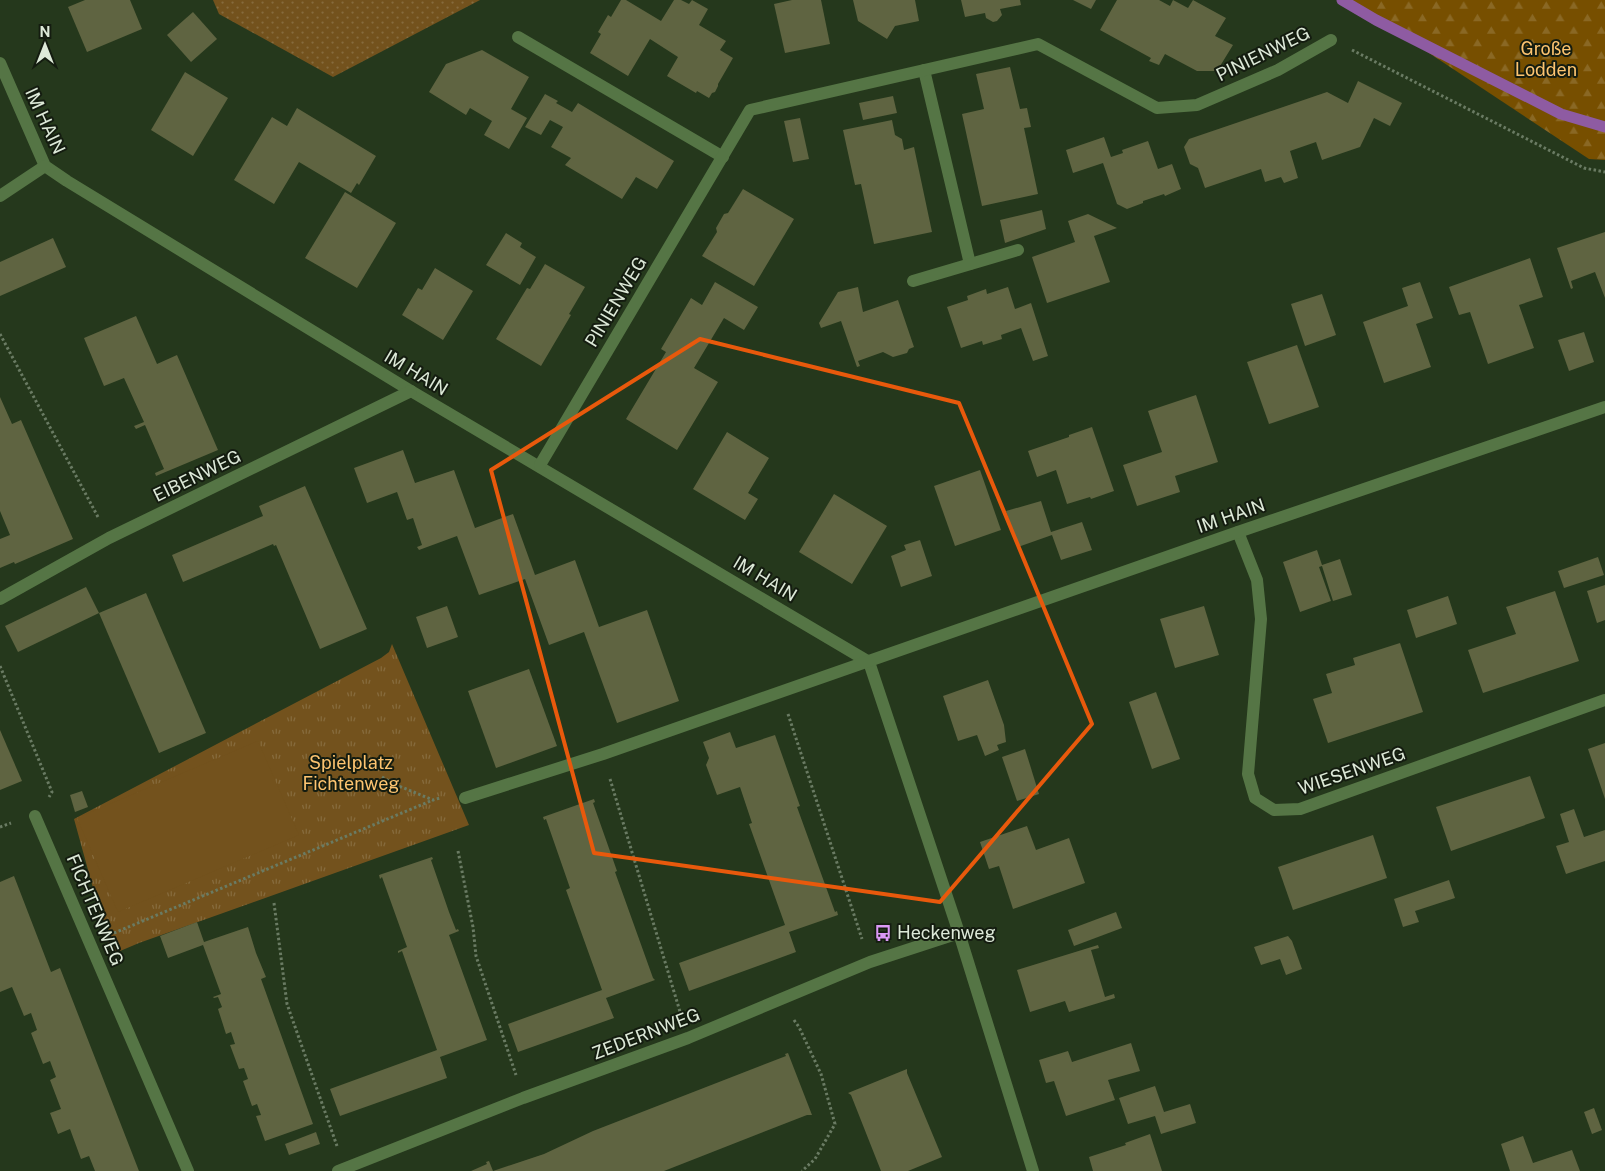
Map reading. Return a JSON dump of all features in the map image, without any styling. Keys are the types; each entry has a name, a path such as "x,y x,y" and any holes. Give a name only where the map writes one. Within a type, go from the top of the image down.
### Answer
{"street":[{"path":"518,37 723,157"},
{"name":"PINIENWEG","path":"540,465 750,110 1038,44 1156,108 1197,104 1278,70 1331,40"},
{"name":"IM HAIN","path":"0,63 45,166 66,181 412,391 540,465 869,662"},
{"path":"924,70 970,264"},
{"path":"0,196 45,166"},
{"path":"912,281 1018,250"},
{"name":"EIBENWEG","path":"0,599 109,538 412,391"},
{"name":"IM HAIN","path":"465,798 603,754 1238,532 1605,407"},
{"name":"WIESENWEG","path":"1238,532 1257,580 1261,619 1248,774 1255,798 1274,810 1300,809 1605,700"},
{"path":"869,662 959,933 1033,1171"},
{"name":"FICHTENWEG","path":"35,816 188,1171"},
{"name":"ZEDERNWEG","path":"341,1170 523,1098 688,1038 870,962 959,933"}],"path":[{"name":"PINIENWEG","path":"1331,40 1584,168 1605,172"},
{"path":"0,334 109,538"},
{"path":"0,666 52,792 35,816"},
{"path":"781,692 870,962"},
{"path":"603,754 688,1038"},
{"path":"382,777 433,800"},
{"path":"90,943 433,800 454,794 465,798"},
{"path":"458,851 473,927 476,956 523,1098"},
{"path":"274,903 287,1004 341,1170"},
{"path":"779,1000 799,1027 820,1074 835,1124 815,1159 802,1171"}],"highlighted area":[{"path":"700,339 959,403 1092,724 940,902 594,853 491,470"}],"green space":[{"path":"213,0 480,0 333,77 219,14"},
{"name":"Große Lodden","path":"1349,0 1605,0 1605,160 1589,159"},
{"name":"Spielplatz Fichtenweg","path":"392,644 469,825 113,954 109,946 74,819 381,658 389,652"},
{"path":"258,741 299,835 118,912 77,818"}],"building":[{"path":"85,0 130,0 142,29 87,52 68,7"},
{"path":"621,0 626,0 661,21 674,0 681,0 689,4 692,0 708,9 699,25 726,41 720,50 733,58 715,92 709,98 697,91 696,93 667,76 678,57 650,39 628,76 590,53 601,34 598,32 608,15 611,17"},
{"path":"792,0 821,0 830,44 785,53 774,4"},
{"path":"853,0 915,0 919,21 895,26 887,39 858,21"},
{"path":"961,0 1020,0 1021,5 1000,9 1002,15 997,21 993,22 986,18 985,13 965,17"},
{"path":"1073,0 1096,0 1091,9"},
{"path":"1117,0 1159,0 1170,6 1173,0 1188,8 1193,0 1226,18 1215,36 1233,45 1217,71 1197,71 1165,54 1159,65 1149,61 1151,58 1100,30"},
{"path":"193,12 217,39 191,62 167,35"},
{"path":"482,50 529,77 511,109 527,118 509,149 484,135 492,121 470,108 466,115 429,92 446,64"},
{"path":"1010,67 1020,109 1027,108 1031,127 1024,128 1038,194 982,206 962,114 984,109 976,74"},
{"path":"185,72 228,98 193,156 151,130"},
{"path":"1358,81 1402,103 1390,126 1374,118 1360,147 1322,160 1316,142 1290,151 1298,178 1284,183 1281,177 1265,182 1261,169 1205,188 1198,168 1190,164 1184,147 1189,139 1327,92 1348,103"},
{"path":"545,94 572,112 578,103 674,161 657,189 636,177 622,199 565,165 571,158 551,147 563,127 550,120 541,135 525,127"},
{"path":"893,96 897,113 863,120 859,103"},
{"path":"297,108 376,156 359,185 357,183 351,193 299,162 274,204 234,180 272,117 287,126"},
{"path":"800,118 809,159 793,162 784,121"},
{"path":"892,120 895,135 902,139 904,150 914,147 932,232 874,244 861,184 855,185 843,130"},
{"path":"1104,137 1111,157 1123,153 1122,150 1148,141 1158,169 1172,164 1181,189 1165,196 1164,194 1143,201 1143,203 1127,209 1117,204 1103,163 1073,173 1066,150"},
{"path":"743,189 794,219 754,286 702,256 717,232 716,228 724,214 728,213"},
{"path":"345,192 396,223 357,288 305,258"},
{"path":"1042,210 1046,229 1005,243 1000,220"},
{"path":"1088,214 1117,228 1094,236 1110,282 1047,303 1032,257 1075,242 1068,221"},
{"path":"1605,232 1605,298 1595,272 1571,281 1573,288 1571,289 1557,248"},
{"path":"506,233 522,243 520,247 536,257 520,285 486,265"},
{"path":"53,238 66,267 0,296 0,262"},
{"path":"1530,258 1543,297 1519,305 1534,348 1488,364 1470,312 1459,315 1449,287"},
{"path":"545,264 585,287 541,366 496,339 527,288 530,289"},
{"path":"435,268 473,291 443,340 402,315 418,288 422,290"},
{"path":"715,282 758,307 744,330 724,318 694,368 718,382 677,450 626,419 666,352 661,349 691,298 702,305"},
{"path":"1420,282 1433,318 1416,324 1431,367 1384,383 1363,322 1408,306 1402,288"},
{"path":"858,287 863,312 898,300 914,347 909,349 907,353 893,357 883,352 858,361 860,366 857,367 841,321 821,328 819,323 838,292"},
{"path":"1008,287 1015,309 1031,303 1048,356 1033,361 1021,328 1001,335 1002,339 983,345 982,341 961,348 947,307 968,300 967,296 986,289 987,294"},
{"path":"1322,294 1336,335 1305,346 1291,304"},
{"path":"136,316 157,364 177,355 218,450 156,476 155,473 164,469 145,425 136,429 134,426 144,422 124,378 104,386 84,338"},
{"path":"1584,332 1594,362 1569,371 1558,340"},
{"path":"1297,345 1319,407 1269,424 1247,362"},
{"path":"1196,395 1218,462 1175,476 1180,492 1137,506 1123,465 1162,452 1148,411"},
{"path":"0,397 12,424 21,420 73,539 15,564 14,562 0,568 0,539 10,535 0,511"},
{"path":"1092,427 1114,491 1091,499 1090,497 1067,504 1056,470 1037,477 1028,451"},
{"path":"727,432 769,458 748,493 758,499 745,520 693,489"},
{"path":"403,450 415,483 454,470 475,528 513,514 535,575 575,560 599,627 647,610 679,701 617,723 584,632 549,645 525,579 479,595 457,536 419,550 417,547 422,545 413,518 407,520 397,492 367,503 354,468"},
{"path":"980,470 1001,530 955,546 934,486"},
{"path":"305,486 367,629 320,649 276,545 274,546 273,544 183,582 172,555 263,516 259,506"},
{"path":"834,494 887,526 852,584 799,552"},
{"path":"1041,501 1051,532 1082,522 1092,550 1061,560 1052,535 1018,547 1006,511"},
{"path":"920,540 932,576 901,587 891,556 906,550 904,545"},
{"path":"1317,550 1322,565 1340,559 1352,595 1333,601 1322,566 1319,567 1331,601 1300,612 1283,562"},
{"path":"1598,557 1604,575 1564,588 1558,571"},
{"path":"1605,585 1605,620 1597,623 1587,591"},
{"path":"86,587 99,613 18,652 5,626"},
{"path":"1555,591 1579,661 1483,693 1468,650 1516,634 1506,607"},
{"path":"146,593 206,733 159,753 99,613"},
{"path":"1448,596 1457,624 1416,638 1407,610"},
{"path":"447,606 458,637 427,648 416,617"},
{"path":"1204,606 1219,655 1175,668 1160,619"},
{"path":"1400,643 1423,712 1328,743 1313,699 1332,693 1326,674 1355,665 1353,658"},
{"path":"529,669 557,746 496,768 468,691"},
{"path":"988,680 1004,725 1006,742 997,745 999,750 985,756 977,735 958,741 943,696"},
{"path":"1156,692 1180,759 1152,769 1129,702"},
{"path":"0,730 22,781 0,790"},
{"path":"730,732 736,748 775,735 800,806 797,807 835,912 837,911 838,915 789,932 796,952 689,991 679,963 785,925 749,824 752,823 740,787 717,795 706,765 709,758 703,742"},
{"path":"1605,743 1605,799 1588,749"},
{"path":"1025,749 1039,794 1017,801 1002,757"},
{"path":"1530,776 1545,818 1451,851 1436,807"},
{"path":"82,791 88,807 75,812 70,795"},
{"path":"594,799 595,802 593,803 617,871 615,872 655,980 606,998 614,1018 518,1052 508,1024 602,990 566,890 570,888 546,819 544,820 543,817"},
{"path":"1574,809 1584,837 1605,830 1605,861 1566,874 1556,846 1569,842 1560,814"},
{"path":"1027,826 1036,850 1069,838 1085,883 1013,909 999,866 989,869 980,842"},
{"path":"1373,835 1387,878 1293,910 1278,867"},
{"path":"432,857 433,859 431,860 449,912 456,930 458,929 459,931 449,935 487,1040 440,1057 447,1078 340,1116 330,1089 437,1050 402,951 398,953 398,951 407,947 382,877 380,879 379,875"},
{"path":"14,876 51,972 60,968 139,1171 95,1171 89,1156 81,1159 70,1129 58,1134 50,1113 61,1109 50,1080 56,1077 50,1061 43,1064 31,1033 37,1030 31,1013 24,1016 12,987 0,992 0,882"},
{"path":"1449,880 1455,898 1415,911 1419,922 1403,927 1394,899"},
{"path":"1116,912 1122,928 1074,946 1068,930"},
{"path":"197,922 204,942 248,927 266,977 261,979 313,1124 265,1141 256,1116 261,1115 257,1104 252,1106 243,1081 248,1079 244,1068 239,1069 230,1045 235,1044 231,1032 226,1034 218,1009 222,1007 218,997 213,997 221,994 203,945 168,958 160,936"},
{"path":"1288,936 1292,941 1302,969 1286,975 1280,959 1261,965 1254,947"},
{"path":"1098,945 1099,948 1091,950 1105,997 1114,994 1115,998 1069,1012 1065,1001 1030,1012 1017,970"},
{"path":"1131,1043 1140,1071 1108,1080 1115,1100 1066,1116 1054,1081 1046,1083 1039,1060 1068,1051 1072,1062"},
{"path":"788,1053 812,1115 807,1115 664,1171 493,1171 544,1154 593,1131 786,1056 785,1054"},
{"path":"907,1069 942,1157 908,1171 881,1171 851,1095 848,1093"},
{"path":"1155,1086 1164,1112 1190,1104 1196,1123 1161,1134 1155,1116 1128,1124 1119,1098"},
{"path":"1594,1108 1602,1130 1592,1134 1584,1112"},
{"path":"316,1132 320,1144 289,1155 285,1144"},
{"path":"1150,1134 1162,1171 1093,1171 1089,1157 1126,1145 1125,1143"},
{"path":"1523,1136 1533,1163 1572,1150 1580,1171 1510,1171 1501,1144"},
{"path":"489,1161 493,1171 471,1171 487,1164 486,1162"}],"waterway":[{"path":"1342,0 1376,20 1561,114 1605,127"}],"place":[{"name":"Heckenweg","path":"883,933"}]}
